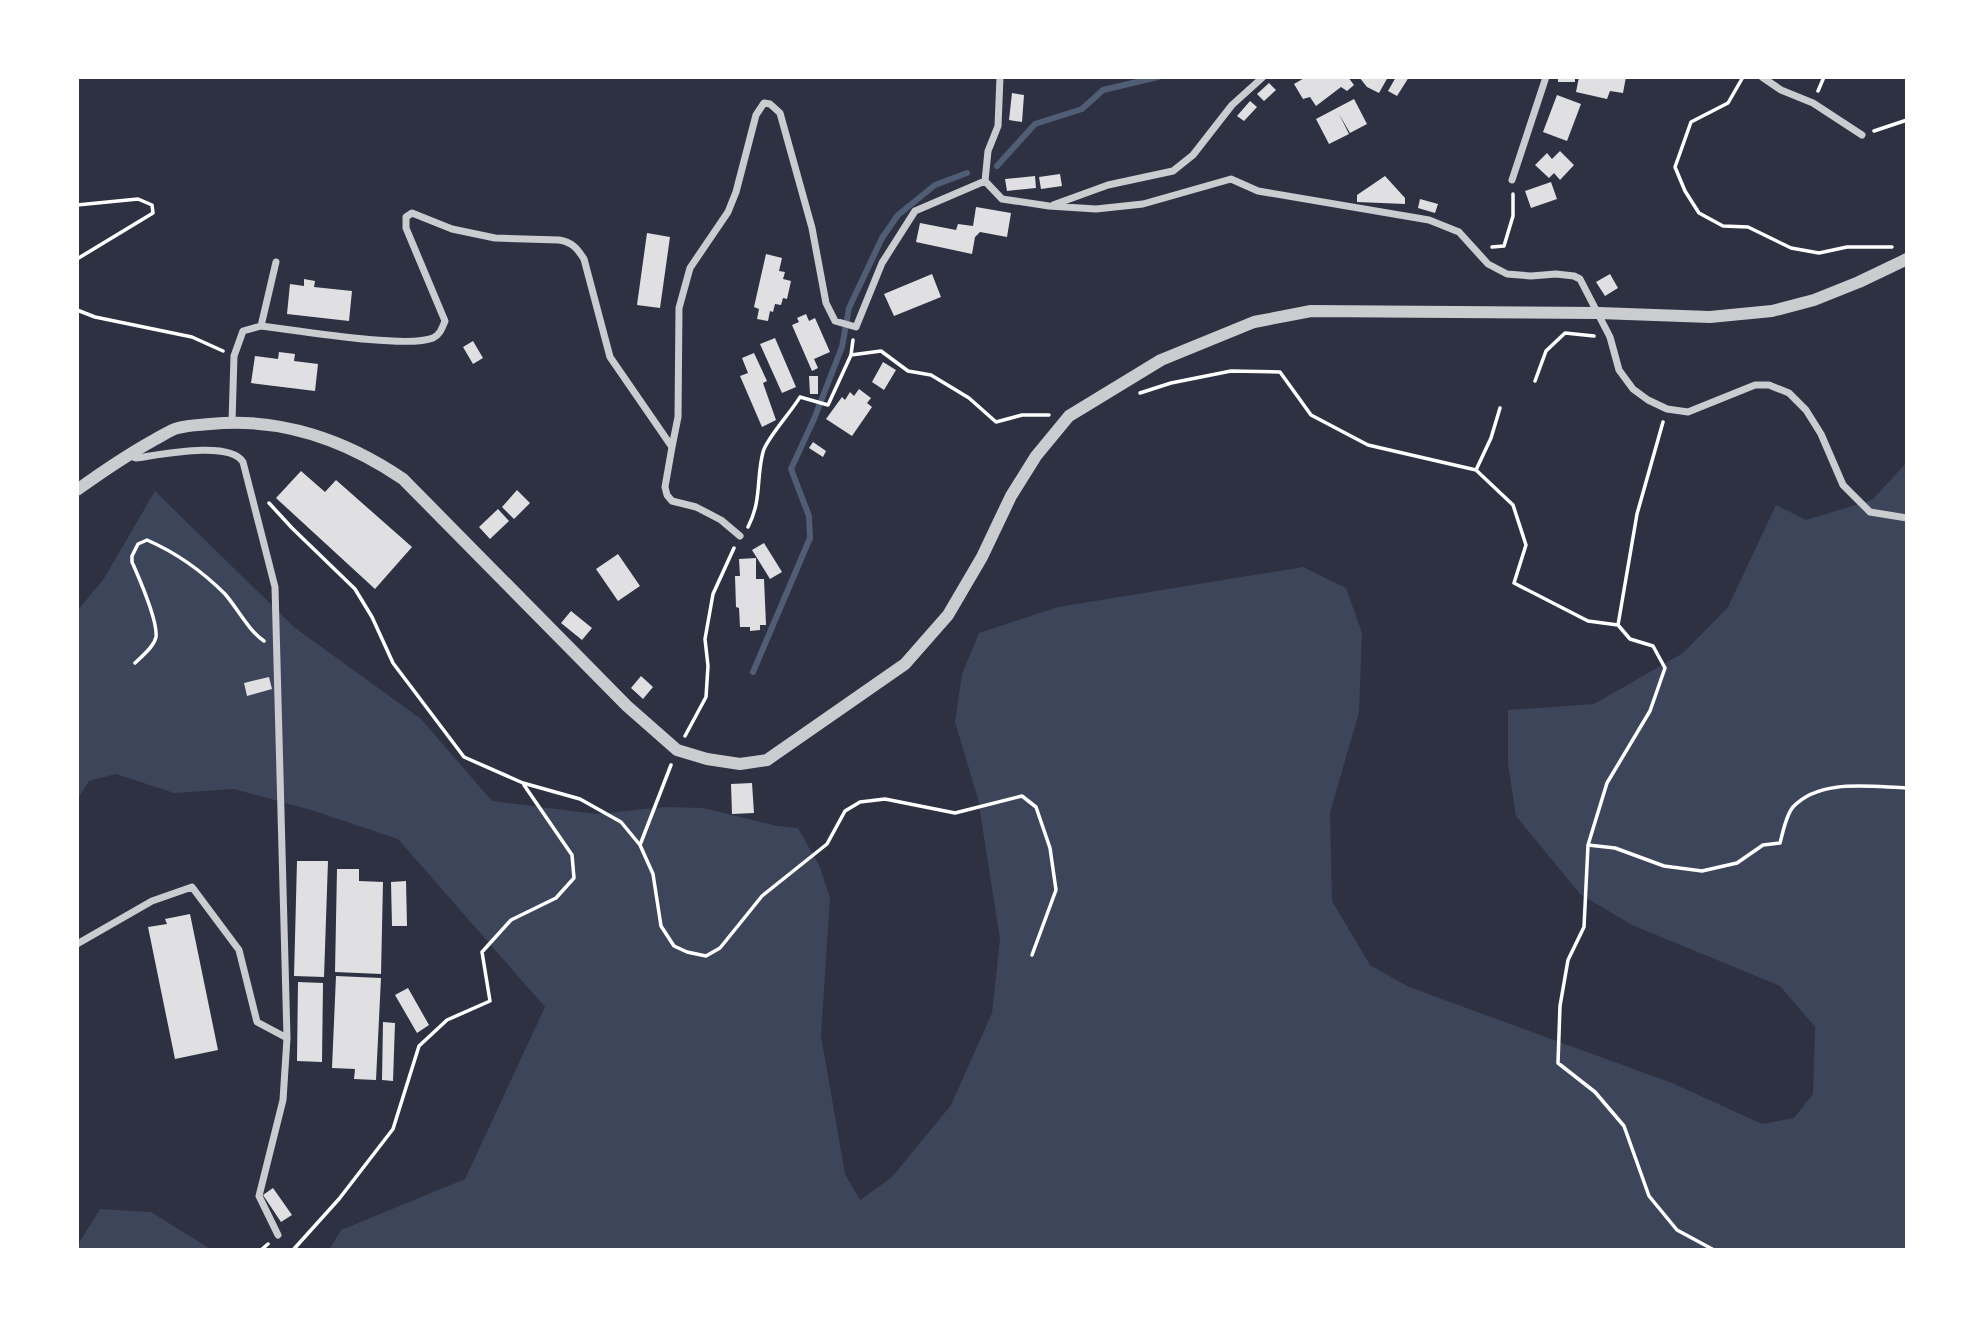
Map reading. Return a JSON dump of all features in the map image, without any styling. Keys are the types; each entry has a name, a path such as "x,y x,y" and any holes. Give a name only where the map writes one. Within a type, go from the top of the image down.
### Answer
{"street":[{"path":"1000,77 998,126 988,151 985,181 1002,199 1096,209 1143,204 1231,180 1258,191 1429,220 1459,232 1488,264 1507,274 1556,274 1580,279 1610,337 1619,370 1633,389 1648,400 1667,409 1688,412 1755,385 1769,385 1789,393 1806,410 1821,434 1843,485 1870,512 1907,518"},
{"path":"1049,206 1108,185 1173,171 1193,155 1232,105 1263,77"},
{"path":"1512,180 1546,77"},
{"path":"1762,77 1781,90 1813,103 1862,135"},
{"path":"740,537 722,520 696,507 673,501 667,495 665,487 678,417 679,308 690,268 728,212 744,167 756,115 764,103 780,113 812,228 827,303 835,321 855,326 883,263 915,211 985,181"},
{"path":"232,422 234,356 243,331 261,326 387,340 422,340 437,335 445,321 406,228 406,217 412,213 452,229 495,238 568,242 578,249 584,259 610,356 672,447"},
{"path":"77,490 127,455 178,428 232,422 306,432 345,445 378,462 403,480 627,706 677,750 707,759 740,764 767,760 905,664 947,615 982,557 1011,496 1036,456 1069,416 1161,360 1254,322 1311,312 1599,313 1710,317 1772,311 1814,300 1906,259"},
{"path":"261,326 276,262"},
{"path":"127,455 136,458 197,451 239,456 275,587 287,1038 283,1100 260,1196 278,1235"},
{"path":"77,944 152,901 192,887 239,950 257,1022 287,1038"}],"path":[{"path":"1743,77 1728,103 1691,122 1675,167 1685,191 1699,213 1723,226 1748,228 1791,248 1819,253 1847,247 1893,247 1906,259"},
{"path":"1862,135 1907,121"},
{"path":"1473,249 1504,246 1513,216 1512,180"},
{"path":"77,205 138,200 152,205 153,213 77,259"},
{"path":"77,310 95,317 192,337 234,356"},
{"path":"640,845 677,750 706,698 708,666 705,639 713,594 740,537 756,512 763,449 800,397 828,405 851,355 855,326"},
{"path":"1535,381 1546,352 1565,333 1610,337"},
{"path":"851,355 881,351 908,371 932,375 969,398 996,422 1022,415 1069,416"},
{"path":"1110,391 1143,394 1171,383 1231,371 1280,372 1311,415 1368,445 1476,470 1513,505 1517,515 1526,545 1514,583 1588,621 1618,625 1630,639 1653,646 1665,668 1650,711 1607,783 1588,845 1584,927 1567,960 1560,1006 1558,1063 1595,1092 1624,1126 1649,1196 1676,1230 1714,1250"},
{"path":"1476,470 1491,438 1500,408"},
{"path":"1618,625 1637,514 1667,409"},
{"path":"247,478 292,528 355,589 372,617 393,663 464,757 523,783 580,799 621,822 640,845 653,874 661,926 674,946 706,956 720,948 762,896 827,844 845,811 860,802 885,799 955,813 1023,796 1036,807 1050,848 1056,890 1032,955"},
{"path":"135,663 151,646 156,636 149,602 132,562 138,544 148,540 173,552 196,569 225,595 261,640 276,645"},
{"path":"293,1250 339,1199 393,1129 419,1046 447,1020 490,1001 482,952 511,920 556,898 574,877 572,855 523,783"},
{"path":"1588,845 1615,848 1664,866 1702,871 1737,863 1763,845 1780,843 1791,809 1806,797 1831,787 1907,788"}],"shaded area":[{"path":"1907,462 1907,1250 329,1250 341,1230 465,1179 545,1007 398,839 311,810 234,789 174,793 116,774 89,781 77,800 77,611 103,580 155,491 294,627 421,719 492,801 597,814 664,807 703,808 777,826 798,828 820,867 830,898 821,1036 845,1174 860,1200 892,1177 951,1105 992,1013 1000,939 978,799 955,722 962,674 979,633 1058,607 1303,567 1346,588 1362,633 1359,712 1330,813 1332,901 1370,965 1409,987 1672,1083 1762,1124 1794,1118 1813,1094 1815,1027 1780,986 1632,925 1580,894 1516,816 1508,764 1508,710 1594,704 1683,653 1728,607 1776,505 1806,520 1872,500"},
{"path":"100,1209 151,1212 212,1250 77,1250"}],"building":[{"path":"1306,77 1348,77 1354,85 1347,91 1341,87 1316,106 1310,97 1303,99 1294,84"},
{"path":"1359,77 1388,77 1379,93 1367,87"},
{"path":"1396,77 1409,77 1397,96 1388,91"},
{"path":"1558,77 1575,77 1575,82 1558,82"},
{"path":"1579,77 1626,77 1623,93 1610,91 1607,99 1576,92"},
{"path":"1269,83 1276,90 1264,101 1257,94"},
{"path":"1012,93 1024,95 1022,122 1009,120"},
{"path":"1557,95 1581,104 1567,141 1543,132"},
{"path":"1354,99 1367,124 1350,133 1339,114 1349,134 1329,144 1316,119"},
{"path":"1250,101 1257,107 1244,121 1237,116"},
{"path":"1560,151 1574,165 1560,180 1554,173 1549,178 1535,165 1547,153 1552,159"},
{"path":"1060,174 1062,186 1041,189 1039,177"},
{"path":"1035,176 1036,188 1007,191 1005,179"},
{"path":"1385,176 1405,198 1405,204 1357,202 1357,195"},
{"path":"1551,182 1557,199 1531,208 1525,191"},
{"path":"1420,199 1438,204 1435,213 1418,208"},
{"path":"976,207 1011,213 1007,237 980,232 975,237 972,254 916,242 920,223 956,230 958,224 973,226"},
{"path":"647,233 670,237 660,308 637,305"},
{"path":"766,254 782,258 779,271 785,272 783,279 791,281 787,299 783,298 781,305 775,304 768,321 757,319 759,309 754,307"},
{"path":"932,274 941,297 894,316 884,294"},
{"path":"1610,274 1618,288 1605,296 1596,282"},
{"path":"304,279 315,281 314,287 352,291 349,321 287,314 290,284 304,286"},
{"path":"806,314 809,321 815,318 830,352 814,359 818,368 812,371 792,325 799,322 797,318"},
{"path":"775,338 796,387 782,393 760,344"},
{"path":"473,341 483,358 473,364 463,347"},
{"path":"279,352 295,354 294,361 318,364 315,391 251,383 255,356 278,359"},
{"path":"754,353 767,381 763,383 776,420 762,427 740,376 748,373 742,358"},
{"path":"883,362 896,370 884,390 872,382"},
{"path":"809,376 818,376 818,394 810,394"},
{"path":"859,389 871,398 867,403 872,407 852,436 826,419 842,397 845,400 850,392 854,396"},
{"path":"813,442 826,451 823,457 809,448"},
{"path":"301,471 325,492 336,480 412,547 375,589 276,498"},
{"path":"517,490 530,503 514,519 502,507"},
{"path":"498,509 509,521 490,539 479,527"},
{"path":"764,543 782,572 770,579 752,550"},
{"path":"618,554 640,586 618,601 596,569"},
{"path":"756,558 756,579 764,579 766,625 760,625 760,630 750,631 750,627 740,627 735,576 740,576 739,559"},
{"path":"571,611 592,628 582,640 561,623"},
{"path":"641,676 653,687 643,699 631,688"},
{"path":"269,677 272,689 247,696 244,683"},
{"path":"752,783 754,813 732,814 731,784"},
{"path":"297,861 328,861 324,977 294,976"},
{"path":"337,869 359,869 359,881 383,882 381,974 335,972"},
{"path":"406,881 407,926 392,926 391,882"},
{"path":"190,914 218,1050 175,1059 148,927 167,924 165,919"},
{"path":"336,976 381,978 376,1080 354,1079 355,1069 332,1068"},
{"path":"298,982 323,983 322,1062 297,1061"},
{"path":"408,988 429,1025 417,1033 395,995"},
{"path":"383,1022 395,1023 393,1081 382,1080"},
{"path":"273,1188 292,1215 281,1222 263,1195"}],"waterway":[{"path":"997,166 1035,124 1082,109 1103,90 1158,77"},
{"path":"753,672 810,538 809,516 791,469 842,347 849,308 882,238 898,215 935,185 967,173"}]}
